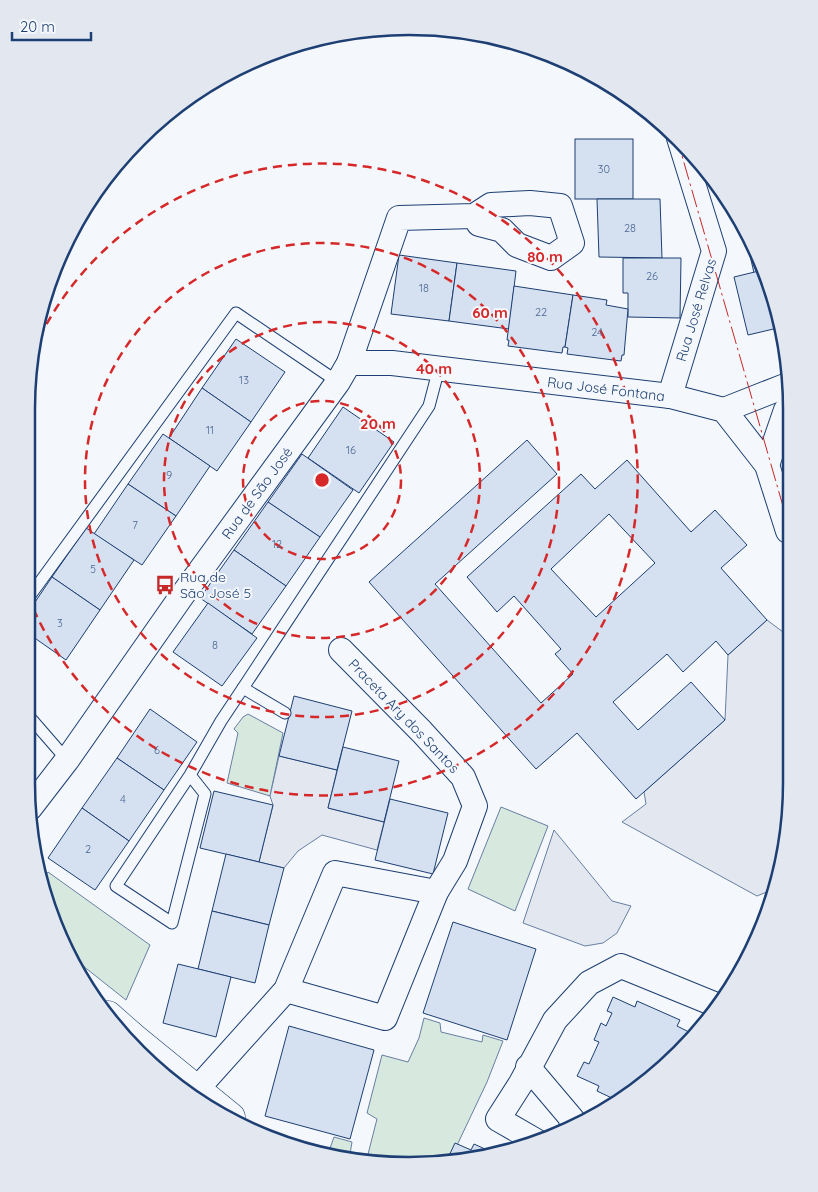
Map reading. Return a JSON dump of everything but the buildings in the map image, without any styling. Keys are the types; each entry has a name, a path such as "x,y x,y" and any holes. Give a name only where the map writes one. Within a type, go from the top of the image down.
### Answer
{"street":[{"name":"Rua José Relvas","path":"670,396 714,251 685,157"},
{"name":"Rua de São José","path":"36,801 67,760 344,372 399,218 474,216"},
{"name":"Rua José Fontana","path":"344,372 392,363 670,396 724,410"},
{"path":"782,387 724,410 767,465 783,515"},
{"path":"767,465 783,419"},
{"name":"Praceta Ary dos Santos","path":"286,990 385,1018 436,892 455,861 475,806 463,777 422,732 341,650"},
{"path":"197,1089 286,990 335,873 436,892"},
{"path":"529,1137 498,1119 521,1083 555,1020 589,983 621,966 712,1003"},
{"path":"144,1046 208,1098"},
{"path":"528,1067 572,1119"}],"lane":[{"path":"35,589 236,313 344,372"},
{"path":"190,775 205,794 172,923 116,886 190,775 221,721 429,406 439,368"},
{"path":"243,688 286,713"},
{"path":"35,723 67,760"}],"shaded area":[{"path":"767,620 783,632 783,783 780,832 766,892 757,896 622,822 646,804 644,792 725,720 728,655"},
{"path":"248,714 283,733 270,796 227,783 238,733 234,729 243,717"},
{"path":"279,756 337,770 328,808 384,822 377,850 322,835 298,851 284,868 259,862 273,805 270,796"},
{"path":"501,807 548,826 515,911 468,889"},
{"path":"554,830 612,901 631,906 617,933 603,943 585,946 523,923"},
{"path":"48,872 150,945 126,1000 83,966 63,926 47,874"},
{"path":"424,1018 440,1023 441,1032 482,1042 483,1035 503,1041 487,1082 453,1154 409,1157 368,1155 377,1119 367,1113 382,1055 408,1062 419,1038"},
{"path":"334,1137 352,1142 350,1152 330,1148"}],"power":[{"path":"681,153 783,506"}],"place":[{"name":"Rua de São José 5","path":"165,585"}]}
